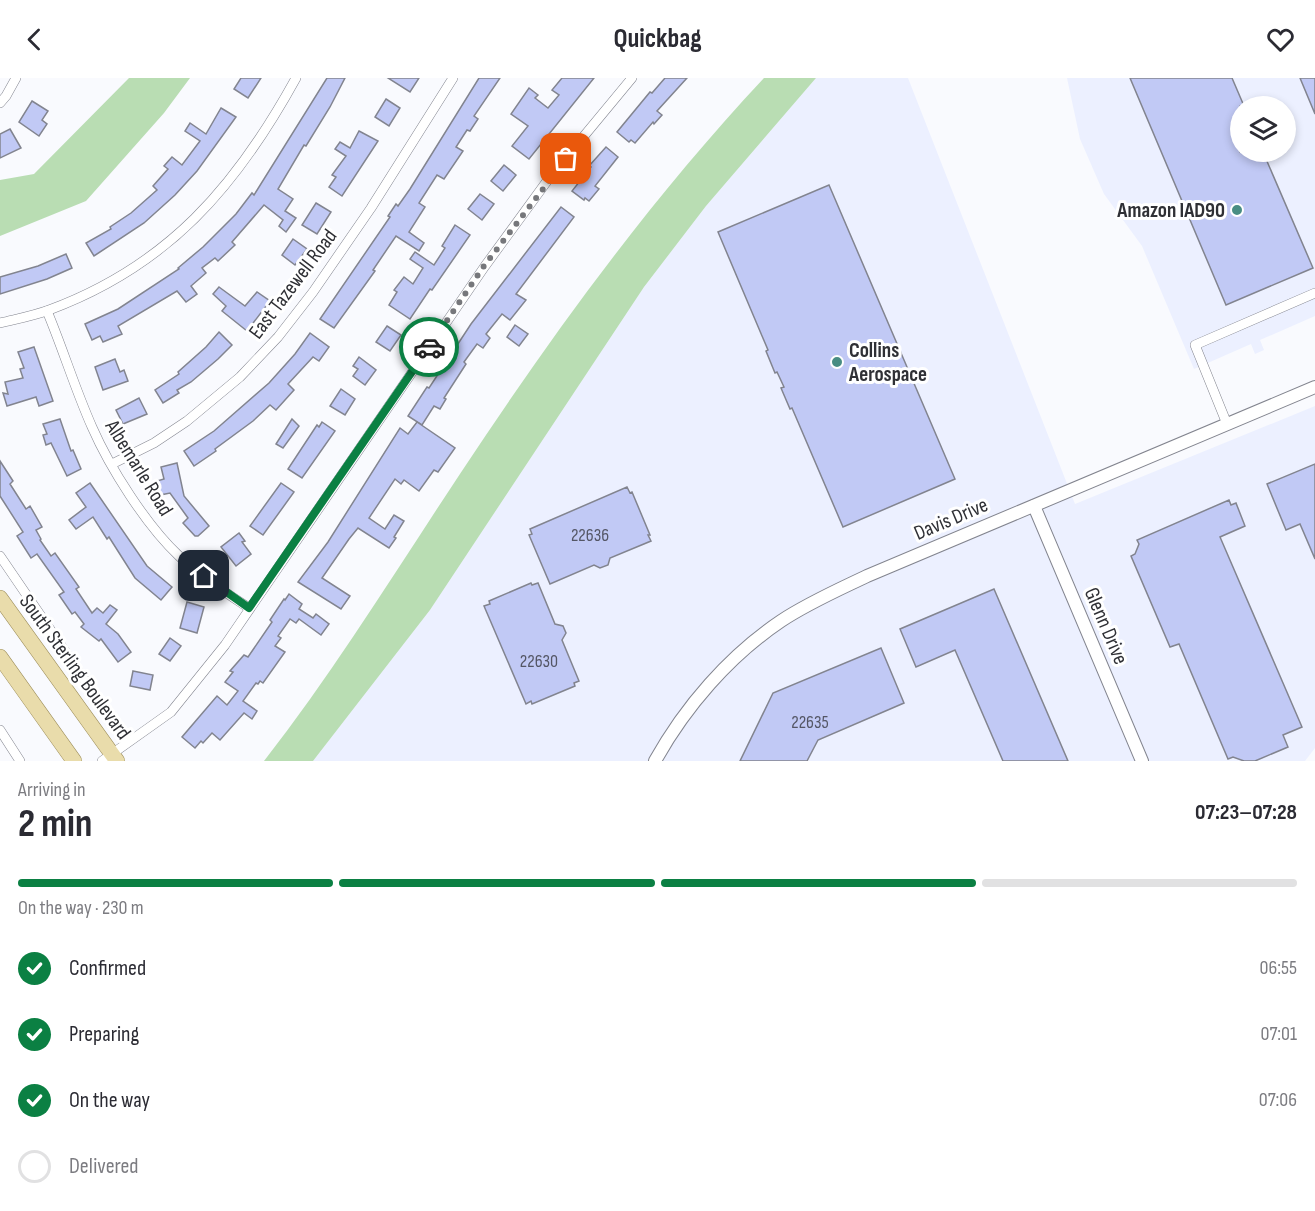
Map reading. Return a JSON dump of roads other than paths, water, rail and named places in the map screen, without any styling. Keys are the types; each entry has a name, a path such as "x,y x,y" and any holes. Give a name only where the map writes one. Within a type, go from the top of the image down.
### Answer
{"main road":[{"name":"South Sterling Boulevard","path":"0,598 110,758"},
{"path":"0,657 74,761"}],"street":[{"path":"0,103 16,78"},
{"path":"0,323 47,311 80,296 132,268 161,249 187,227 229,182 296,78"},
{"name":"East Tazewell Road","path":"112,464 154,443 187,421 240,377 278,337 303,306 371,208 453,78"},
{"path":"110,758 127,742 171,712 225,645 484,266 550,177 632,78"},
{"path":"1227,424 1195,345 1315,293"},
{"name":"Albemarle Road","path":"47,311 91,425 139,507 168,545 190,566 249,608"},
{"name":"Davis Drive","path":"655,761 681,718 733,661 780,622 833,591 1315,387"},
{"name":"Glenn Drive","path":"1034,506 1143,761"},
{"path":"0,556 127,742"},
{"path":"0,730 20,761"}],"place":[{"name":"Amazon IAD90","path":"1237,210"},
{"name":"Collins Aerospace","path":"837,362"}]}
